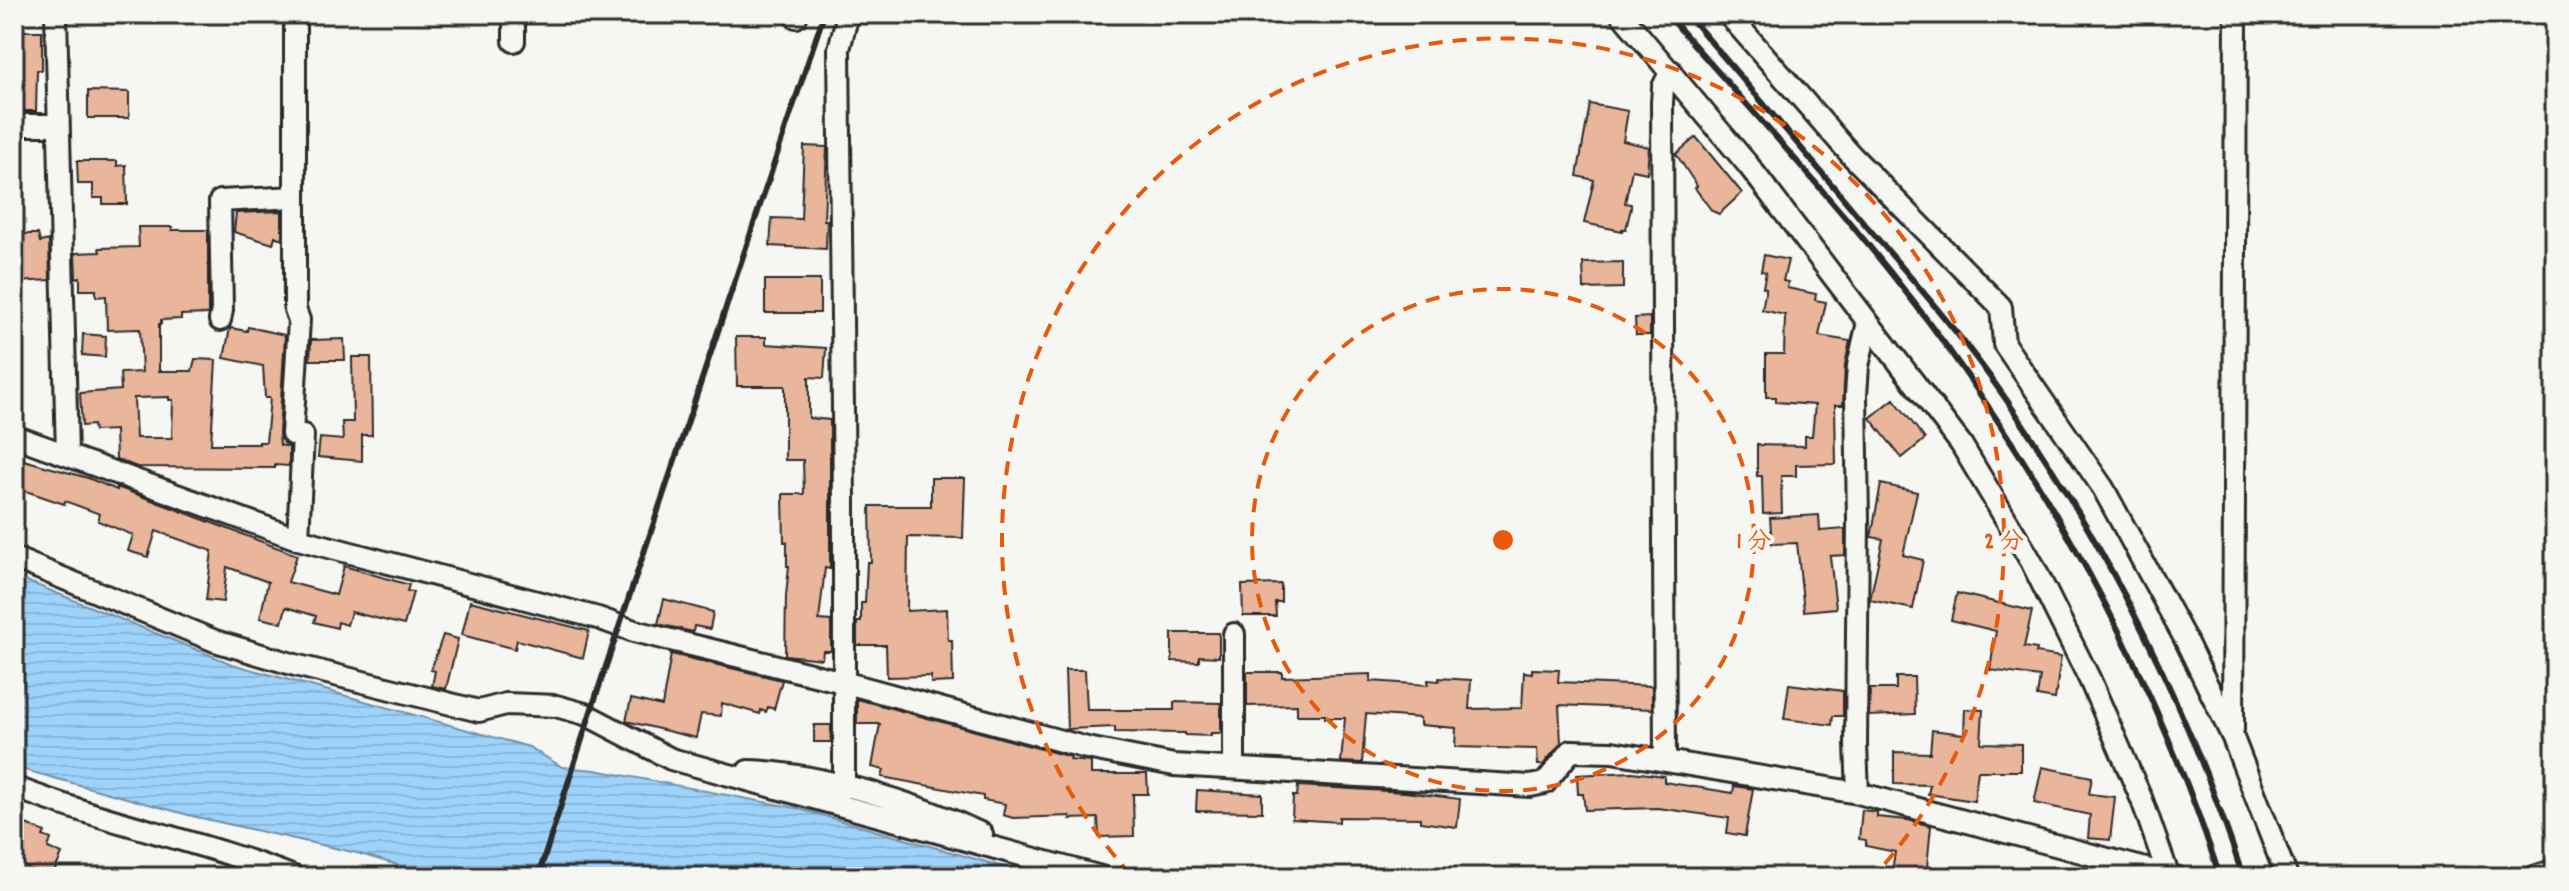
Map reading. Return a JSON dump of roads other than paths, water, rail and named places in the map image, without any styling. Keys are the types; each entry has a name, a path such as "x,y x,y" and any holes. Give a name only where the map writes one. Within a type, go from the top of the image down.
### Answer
{"street":[{"path":"56,14 67,455"},
{"path":"295,14 295,309 299,320 292,434 303,435 298,539"},
{"path":"514,14 514,41"},
{"path":"844,787 839,49 848,14"},
{"path":"1621,14 1749,166 1961,444 2031,561 2090,680 2171,876"},
{"path":"1728,14 1852,156 2001,307 2004,344 2103,488 2184,637 2233,738 2287,877"},
{"path":"2233,738 2236,14"},
{"path":"1665,760 1662,103 1663,87 1671,71"},
{"path":"14,125 57,125"},
{"path":"220,320 220,201 295,197"},
{"path":"1858,793 1856,395 1858,366 1868,322"},
{"path":"14,436 298,539 598,618 634,631 843,682 1087,748 1174,765 1530,786 1545,783 1571,751 1612,752 1858,793 2171,876"},
{"path":"14,558 215,641 295,665 479,711 506,704 556,706 598,720 671,759 1101,877"},
{"path":"1234,634 1234,767"},
{"path":"738,778 747,771 769,772 844,787 941,814 1017,855"},
{"path":"14,787 158,835 236,855 294,877"},
{"path":"236,855 239,877"},
{"path":"2534,877 2555,870"}],"water":[{"path":"14,576 232,664 529,747 562,767 595,770 796,808 1039,877 438,877 357,853 192,816 14,767"}],"railway":[{"path":"538,877 824,14"},
{"path":"1667,14 1881,261 1947,347 2030,471 2104,602 2137,669 2168,737 2220,877"},
{"path":"1687,14 1942,314 1997,386 2050,465 2115,578 2173,695 2243,877"}]}
